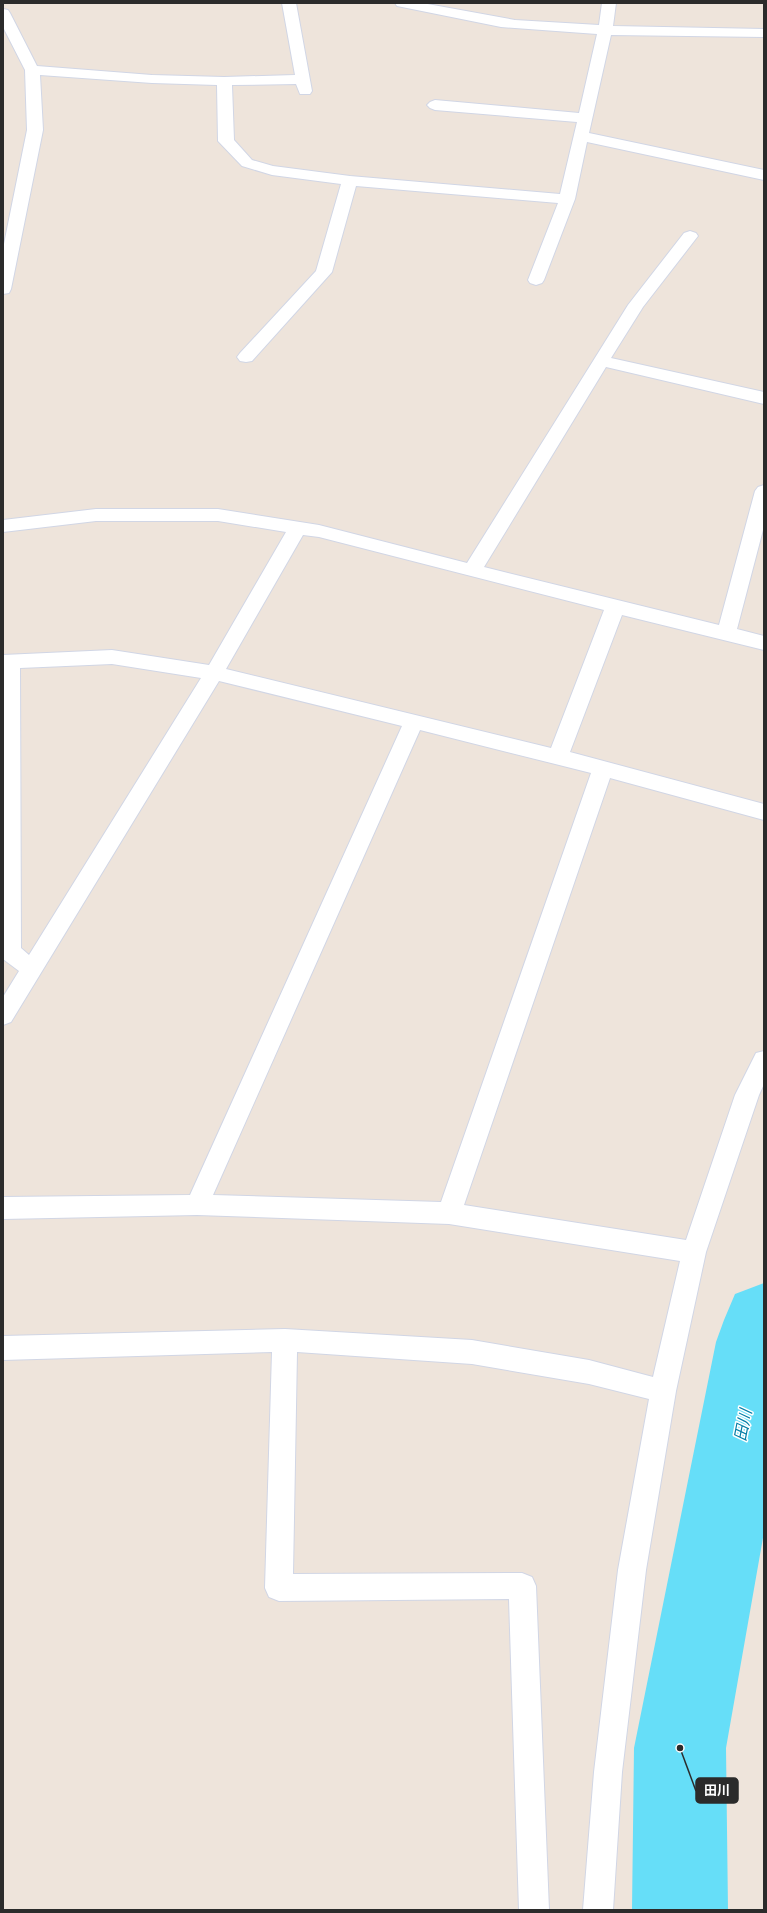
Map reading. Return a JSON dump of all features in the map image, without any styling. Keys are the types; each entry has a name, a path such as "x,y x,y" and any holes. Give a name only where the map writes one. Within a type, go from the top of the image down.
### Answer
{"street":[{"path":"32,70 152,79 304,85 289,3"},
{"path":"402,3 442,12 514,23 605,30 764,34"},
{"path":"536,280 567,199 605,30 609,3"},
{"path":"3,13 32,70 35,130 4,281"},
{"path":"224,81 226,141 247,163 272,170 350,181 567,199"},
{"path":"435,105 585,118"},
{"path":"581,136 764,176"},
{"path":"246,357 324,272 350,181"},
{"path":"472,571 636,305 690,236"},
{"path":"601,361 764,398"},
{"path":"726,633 764,491"},
{"path":"3,526 96,515 218,515 297,529 319,531 472,571 764,643"},
{"path":"3,1016 214,673 297,529"},
{"path":"558,757 614,606"},
{"path":"32,969 10,952 6,867 7,661 112,657 214,673 558,757 764,812"},
{"path":"198,1205 414,721"},
{"path":"449,1213 603,769"},
{"path":"598,1910 608,1772 631,1578 663,1391 694,1252 747,1095 764,1060"},
{"path":"3,1208 198,1205 449,1213 694,1252"},
{"path":"3,1348 285,1340 472,1352 589,1372 663,1391"},
{"path":"285,1340 279,1588 522,1586 534,1910"}],"waterway":[{"name":"田川","path":"680,1910 680,1748 757,1342 764,1320"}],"place":[{"name":"田川","path":"680,1748"}]}
